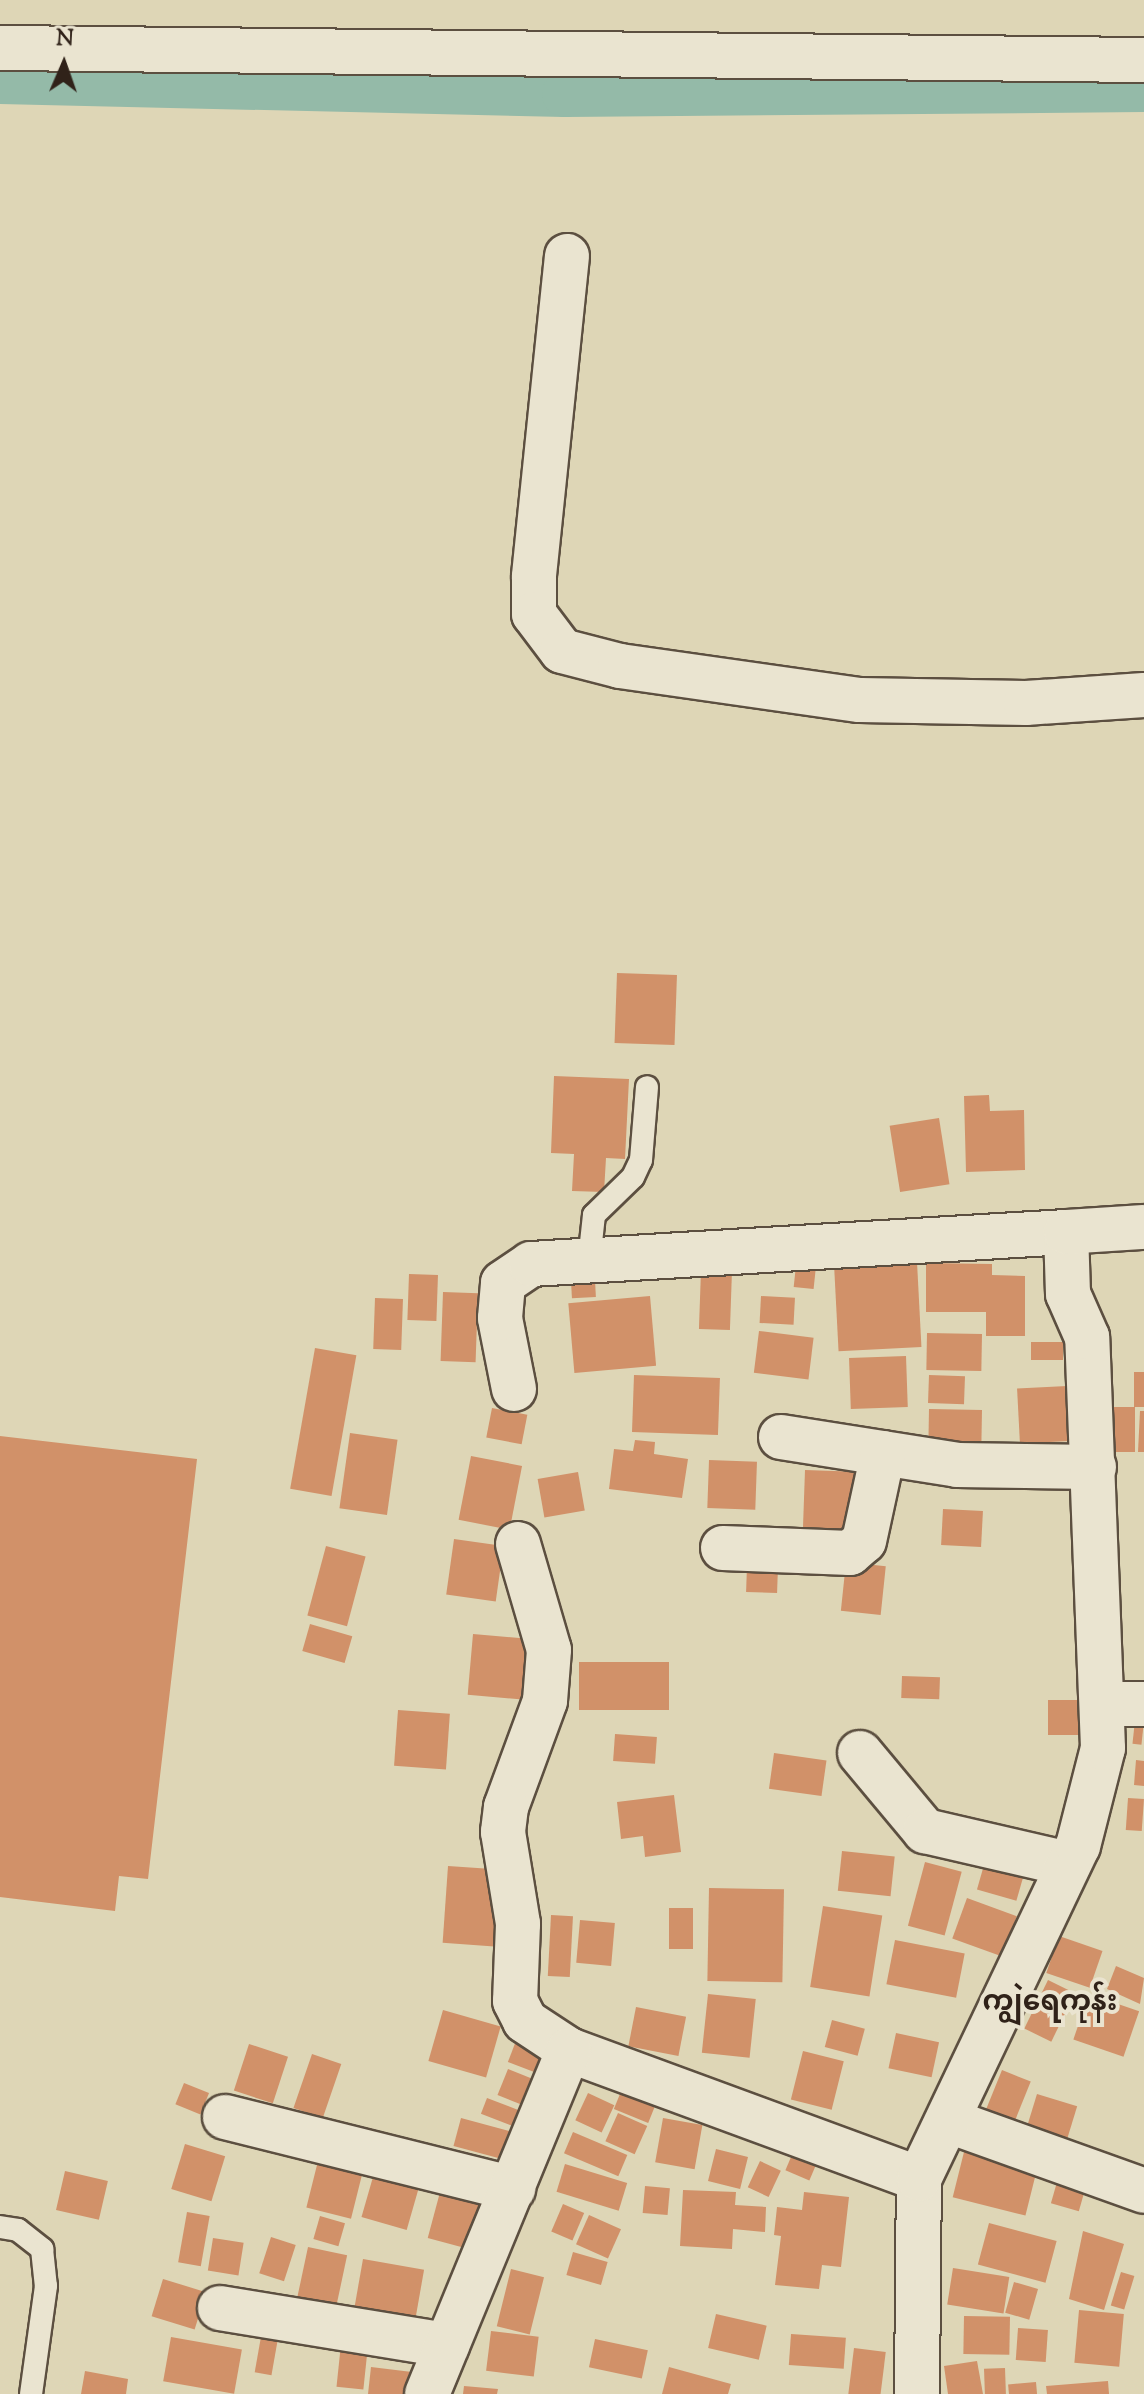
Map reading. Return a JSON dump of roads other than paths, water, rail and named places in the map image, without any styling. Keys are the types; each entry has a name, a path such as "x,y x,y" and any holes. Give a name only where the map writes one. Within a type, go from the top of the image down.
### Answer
{"street":[{"path":"0,48 1144,60"},
{"path":"567,256 534,577 534,614 562,651 620,666 860,700 1026,703 1144,695"},
{"path":"514,1389 500,1318 503,1283 531,1264 1144,1227"},
{"path":"917,2394 919,2179 1068,1864 1103,1748 1124,1704 1094,1467 1087,1337 1068,1294 1066,1232"},
{"path":"781,1437 957,1465 1094,1467"},
{"path":"723,1548 850,1553 864,1541 883,1453"},
{"path":"518,1544 549,1650 545,1701 506,1807 503,1832 518,1924 515,2001 525,2021 569,2050 919,2179"},
{"path":"860,1753 925,1831 1068,1864"},
{"path":"427,2394 569,2050"},
{"path":"225,2117 513,2189"},
{"path":"949,2121 1144,2191"},
{"path":"220,2308 447,2345"}],"lane":[{"path":"589,1261 594,1215 633,1177 641,1160 647,1087"},
{"path":"0,2227 18,2230 42,2249 46,2286 31,2394"}],"waterway":[{"path":"0,81 565,94 1144,89"}],"district":[{"name":"ကျွဲရေကုန်း","path":"1050,2003"}]}
